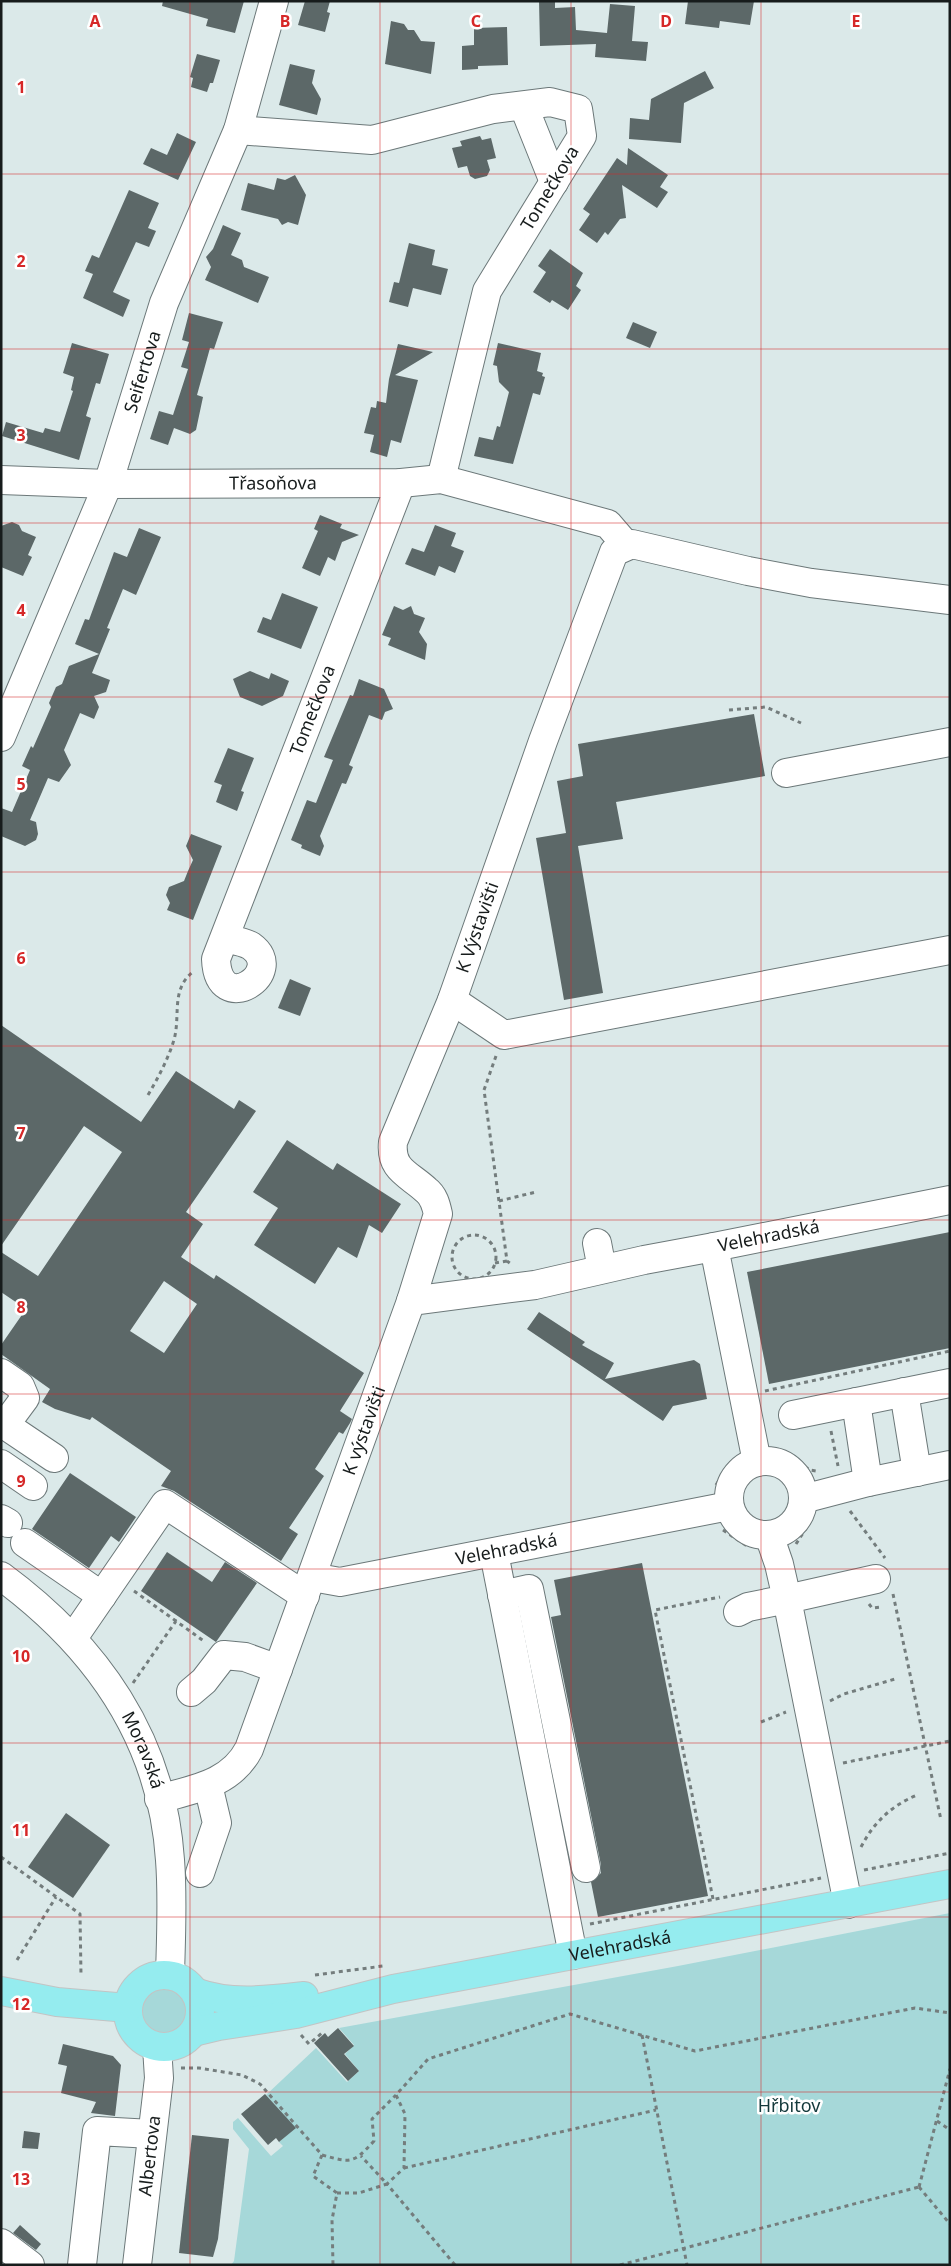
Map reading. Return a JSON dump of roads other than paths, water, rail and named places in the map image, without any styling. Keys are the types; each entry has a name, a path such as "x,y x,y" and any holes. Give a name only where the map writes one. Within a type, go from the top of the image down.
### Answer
{"main road":[{"name":"Velehradská","path":"157,2047 178,2044 194,2032 314,2011 393,1989 950,1884"},
{"path":"157,2047 146,2043 137,2036 131,2026 128,2008 132,1993 138,1984 159,1974 170,1975"},
{"name":"Velehradská","path":"170,1975 189,1984 196,1992 210,1998 232,2001 393,1989"},
{"path":"1,1991 57,2002 128,2008"},
{"path":"194,2032 200,2012 196,1992"}],"street":[{"name":"Seifertova","path":"1,737 108,484 164,302 238,130 274,1"},
{"name":"Tomečkova","path":"238,130 372,140 493,109 524,107 550,102 578,109 582,136 487,291 441,479"},
{"path":"524,107 554,182"},
{"name":"Třasoňova","path":"1,480 108,484 401,483 441,479 608,524 626,545"},
{"name":"Tomečkova","path":"225,938 401,483"},
{"path":"626,545 632,544 748,571 811,583 950,600"},
{"name":"K Výstavišti","path":"411,1301 438,1214 435,1201 428,1191 400,1170 392,1153 393,1142 452,1000 543,741 614,552 626,545"},
{"path":"786,773 950,742"},
{"path":"452,1000 504,1035 950,950"},
{"name":"Velehradská","path":"755,1453 714,1247 950,1200"},
{"path":"598,1243 602,1269"},
{"path":"411,1301 535,1285 602,1269 714,1247"},
{"name":"K výstavišti","path":"159,1799 208,1785 227,1776 243,1761 411,1301"},
{"path":"1,1372 20,1386 26,1398 3,1423 54,1458"},
{"path":"793,1415 950,1383"},
{"path":"904,1392 917,1472"},
{"path":"856,1402 868,1482"},
{"path":"808,1509 801,1486 794,1474 783,1465 755,1453 734,1478 729,1492 729,1506 734,1518 743,1528 756,1534 761,1543 779,1564 850,1864 848,1904"},
{"path":"1,1464 33,1486"},
{"path":"761,1543 793,1524 800,1512 808,1509 833,1477 868,1482 950,1465"},
{"path":"73,1638 165,1504 308,1586"},
{"name":"Velehradská","path":"308,1586 328,1581 340,1582 494,1553 729,1506"},
{"path":"11,1529 108,1587"},
{"path":"494,1553 573,1955"},
{"name":"Moravská","path":"1,1576 49,1614 73,1638 98,1668 124,1706 144,1750 159,1799 170,1859 170,1975"},
{"path":"730,1604 748,1607 880,1583"},
{"path":"502,1595 529,1589 586,1868"},
{"path":"191,1692 204,1681 224,1656 245,1657 278,1669"},
{"path":"200,1873 217,1823 208,1785"},
{"name":"Albertova","path":"137,2265 159,2078 157,2047"},
{"path":"82,2265 98,2131 152,2134"},
{"path":"1,2243 30,2265"}],"park label":[{"name":"Hřbitov","path":"789,2106"}]}
